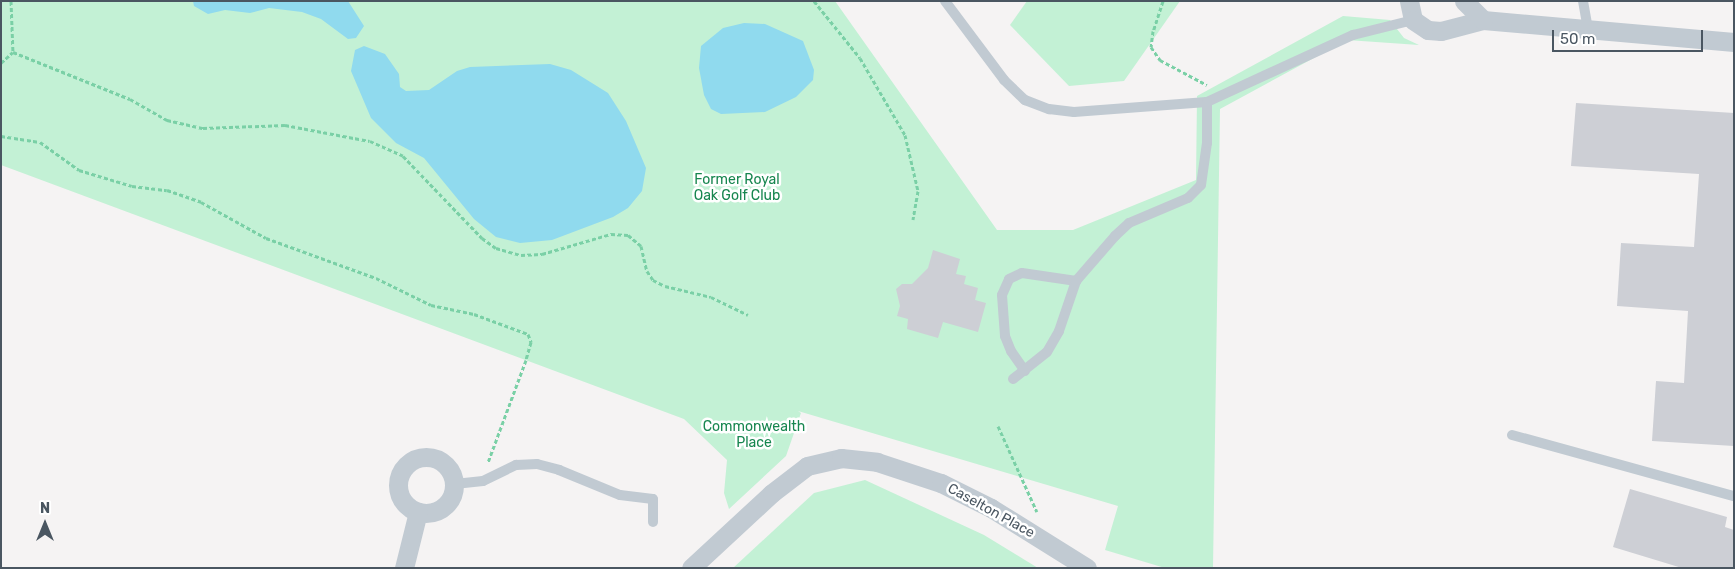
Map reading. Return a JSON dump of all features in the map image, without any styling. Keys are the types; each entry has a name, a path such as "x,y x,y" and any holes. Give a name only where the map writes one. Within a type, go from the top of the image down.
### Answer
{"street":[{"path":"1409,1 1414,20 1428,30 1441,31 1482,20 1734,42"},
{"path":"1464,1 1482,20"},
{"path":"428,456 441,461 451,470 455,484 452,497 444,507 432,513 418,512 406,506 399,494 398,480 403,468 414,459 428,456"},
{"name":"Caselton Place","path":"691,568 772,493 807,466 841,458 877,462 941,483 992,508 1087,568"},
{"path":"404,568 418,512"}],"lane":[{"path":"945,1 1004,80 1025,100 1049,109 1074,112 1207,102 1353,34 1414,20"},
{"path":"1583,1 1588,28"},
{"path":"1012,379 1025,371 1047,352 1059,331 1076,281 1129,223 1188,198 1201,185 1207,143 1207,102"},
{"path":"1025,371 1011,351 1005,336 1002,294 1009,279 1022,273 1076,281"},
{"path":"1512,435 1734,496"},
{"path":"455,484 483,481 524,464 559,470 620,495 653,499 653,522"}],"path":[{"path":"11,1 14,52"},
{"path":"814,1 860,58 905,135 918,191 914,220"},
{"path":"1163,1 1153,31 1152,47 1160,60 1208,86"},
{"path":"1,63 14,52"},
{"path":"14,52 130,99 167,120 203,128 285,124 370,141 403,156 482,238 496,248 521,255 542,254 611,234 628,235 641,246 647,271 653,280 664,286 711,296 748,315"},
{"path":"1,136 40,142 79,170 132,186 168,190 201,202 266,238 361,272 432,305 474,314 528,334 531,342 526,360 483,481"},
{"path":"998,426 1030,501 1040,515"}],"green space":[{"name":"Former Royal Oak Golf Club","path":"1,1 835,1 997,230 1073,230 1196,180 1197,96 1343,16 1390,20 1404,38 1419,45 1347,40 1220,109 1213,568 1165,568 1105,550 1118,506 798,411 801,413 786,456 729,509 724,493 727,460 684,419 1,165"},
{"path":"1027,1 1180,1 1124,81 1069,86 1010,25"},
{"path":"865,480 984,535 1038,568 733,568 814,493"}],"water":[{"path":"193,1 348,1 364,26 356,38 348,39 321,19 302,12 269,8 250,13 225,10 208,14 194,6"},
{"path":"744,23 765,24 803,41 814,70 813,80 796,97 765,112 721,114 711,109 704,95 699,68 701,46 723,28"},
{"path":"364,46 385,54 399,74 400,87 406,91 429,90 457,71 470,67 550,64 571,70 608,93 626,121 646,168 642,191 628,208 613,217 552,240 520,243 496,237 474,219 424,158 396,143 371,118 351,71 355,50"}],"building":[{"path":"1576,103 1734,113 1734,446 1652,441 1656,381 1684,383 1688,311 1617,306 1621,243 1694,247 1699,174 1571,166"},
{"path":"933,250 960,259 956,274 966,276 964,284 978,288 975,300 986,303 978,332 943,322 938,338 907,329 908,319 897,316 900,306 896,289 902,284 912,284 928,268"},
{"path":"1630,489 1727,517 1725,527 1734,530 1734,568 1682,568 1613,547"}],"park label":[{"name":"Commonwealth Place","path":"754,436"}]}
